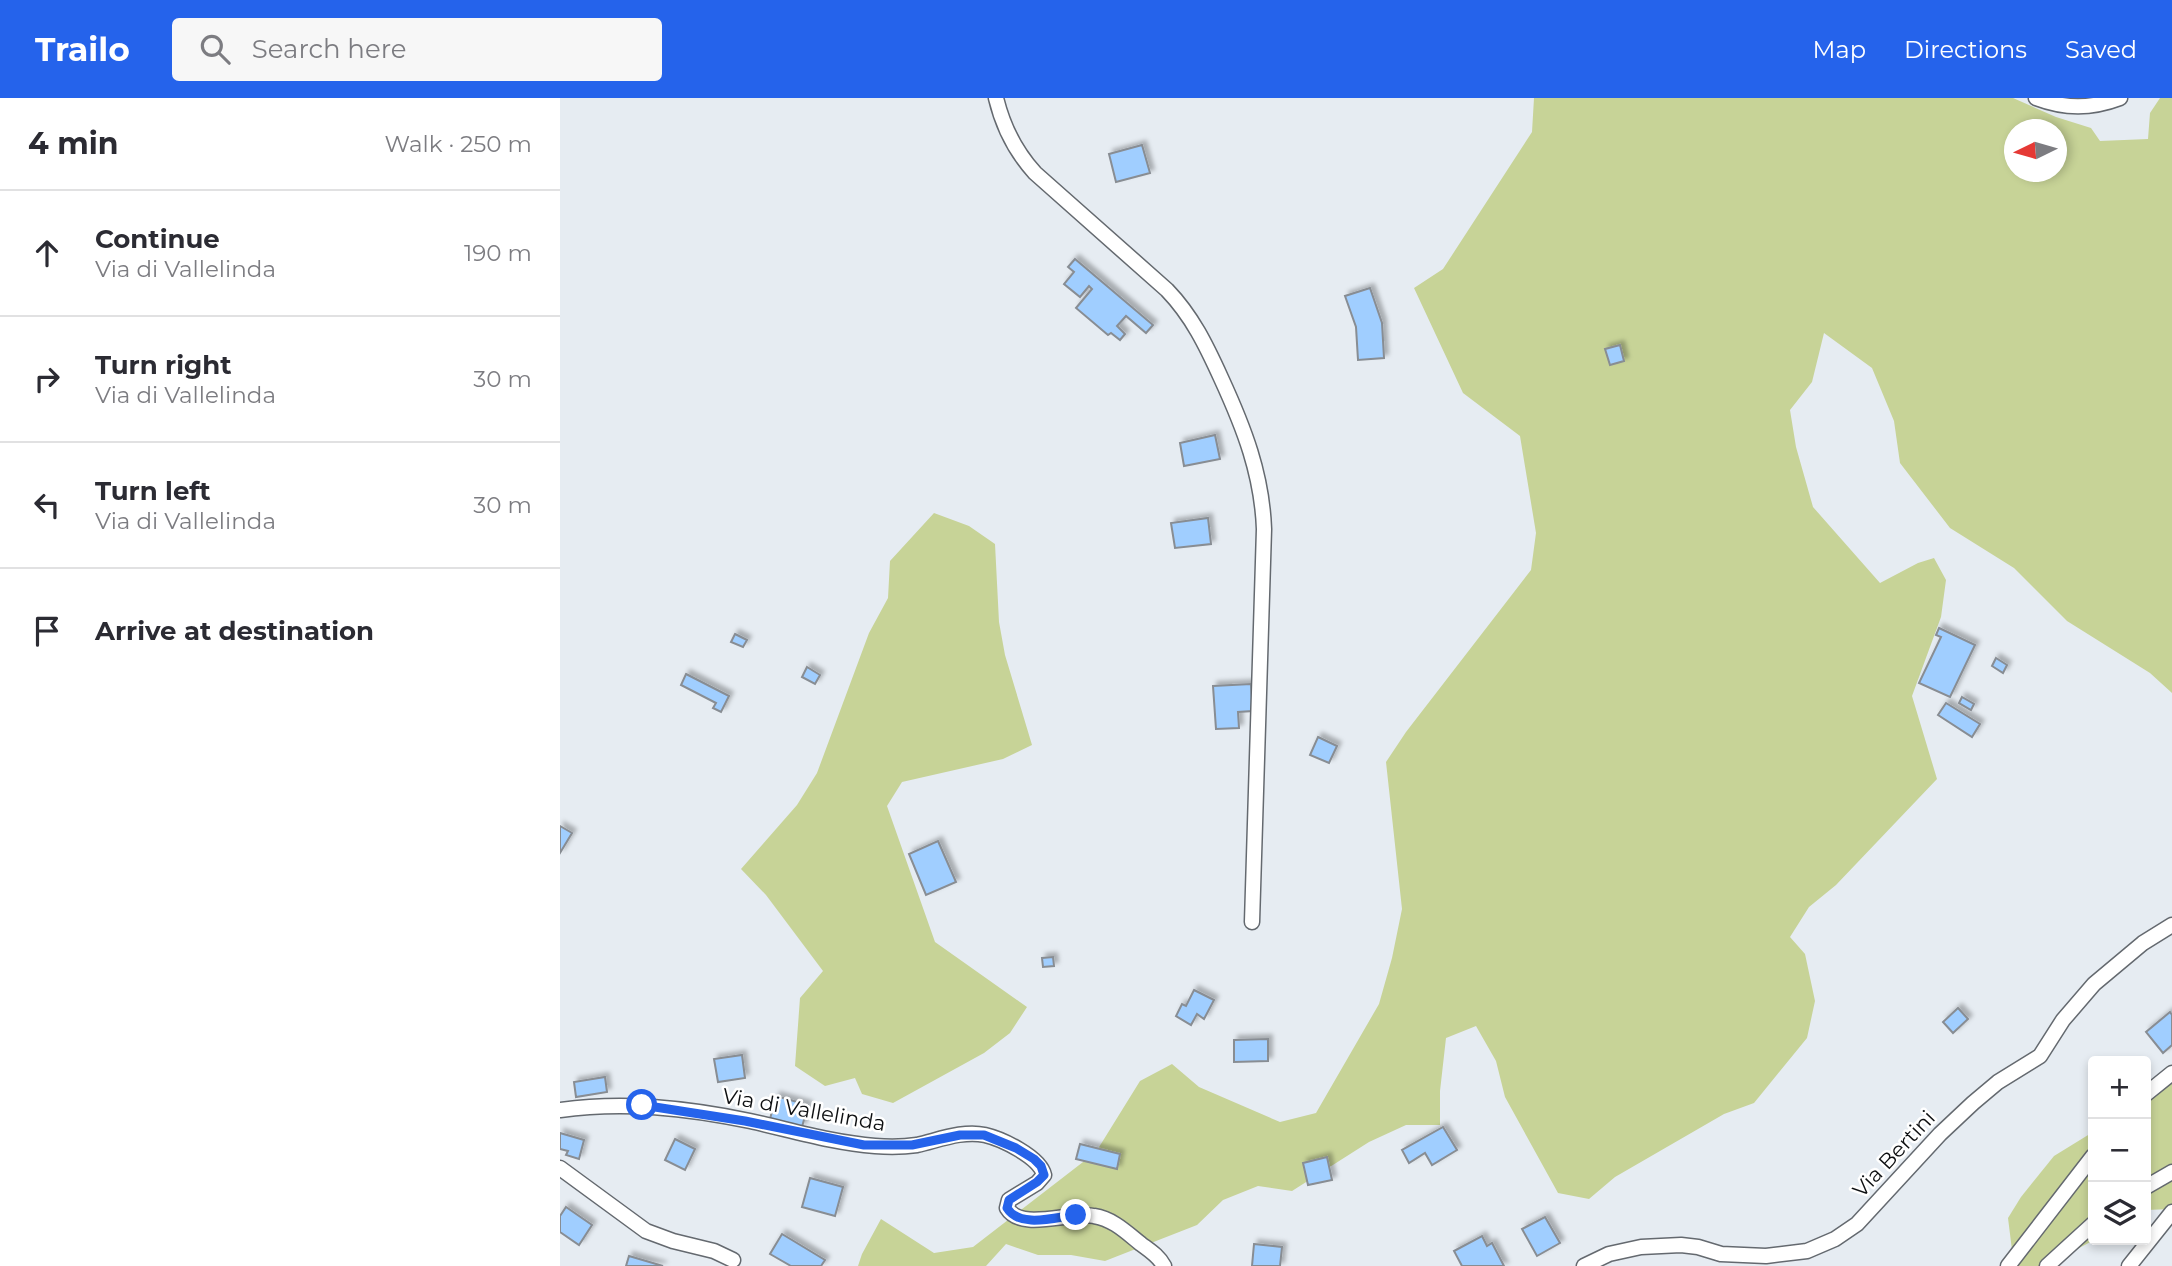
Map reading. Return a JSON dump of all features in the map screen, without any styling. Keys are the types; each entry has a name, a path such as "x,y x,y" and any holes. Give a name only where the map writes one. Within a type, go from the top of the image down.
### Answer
{"street":[{"path":"996,98 1010,139 1027,165 1167,290 1185,310 1204,340 1250,446 1261,494 1264,529 1252,922"},
{"path":"2036,98 2068,107 2102,104 2120,98"},
{"name":"Via Bertini","path":"1584,1266 1609,1254 1641,1247 1681,1245 1721,1254 1766,1256 1807,1251 1835,1239 1857,1224 1940,1134 1973,1103 1998,1082 2040,1056 2063,1020 2094,984 2143,943 2172,925"},
{"path":"2151,1090 2172,1073"},
{"name":"Via di Vallelinda","path":"560,1110 596,1106 655,1106 875,1146 912,1145 960,1135 984,1135 1016,1148 1038,1162 1043,1169 1044,1175 1040,1180 1009,1200 1007,1208 1013,1216 1023,1220 1076,1215 1105,1219 1159,1258 1164,1266"},
{"path":"2008,1266 2088,1162"},
{"path":"560,1168 646,1231 704,1248 733,1260"},
{"path":"2151,1184 2172,1172"},
{"path":"2129,1266 2172,1212"},
{"path":"2047,1266 2088,1229"}],"green space":[{"path":"1534,98 2013,98 2062,119 2004,119 2004,182 2067,182 2067,120 2091,128 2100,141 2148,139 2150,113 2160,98 2172,98 2172,693 2150,673 2067,621 2014,568 1950,528 1900,463 1894,421 1872,368 1824,333 1812,382 1790,410 1796,447 1813,507 1880,583 1918,563 1934,558 1946,580 1941,617 1912,696 1937,779 1836,885 1809,907 1790,937 1805,954 1815,1001 1807,1038 1754,1103 1724,1114 1615,1177 1589,1199 1558,1193 1505,1097 1496,1061 1476,1026 1446,1038 1440,1091 1440,1125 1406,1125 1369,1142 1292,1191 1258,1186 1223,1200 1197,1225 1105,1261 1071,1255 1038,1255 1006,1244 986,1266 858,1266 881,1219 934,1253 973,1247 1096,1152 1140,1081 1172,1064 1199,1087 1280,1122 1316,1113 1379,1004 1402,909 1386,762 1406,732 1531,570 1536,533 1520,436 1463,393 1414,288 1443,269 1532,132"},
{"path":"934,513 969,526 995,544 999,622 1005,655 1032,745 1003,759 902,782 887,806 935,942 1027,1007 1010,1033 984,1053 893,1103 862,1094 855,1078 825,1086 795,1066 800,998 823,971 766,895 741,869 797,805 817,773 869,633 888,598 890,561"},
{"path":"2172,1065 2172,1209 2151,1210 2151,1084"},
{"path":"2088,1135 2088,1243 2046,1266 2014,1266 2008,1218 2054,1156"}],"building":[{"path":"1142,145 1150,173 1116,182 1109,154"},
{"path":"1075,259 1153,325 1146,333 1126,316 1117,326 1125,334 1120,340 1111,333 1108,335 1076,308 1092,289 1089,286 1080,297 1064,284 1074,272 1068,267"},
{"path":"1370,288 1382,323 1384,358 1358,360 1356,327 1345,296"},
{"path":"1620,345 1624,361 1610,365 1605,349"},
{"path":"1215,435 1220,459 1184,466 1180,443"},
{"path":"1208,518 1211,544 1175,548 1171,523"},
{"path":"1939,628 1975,645 1950,697 1919,683 1941,637 1936,635"},
{"path":"735,634 747,640 743,647 731,642"},
{"path":"1996,658 2007,665 2003,673 1992,666"},
{"path":"807,667 820,675 815,684 802,677"},
{"path":"686,674 729,696 721,712 713,708 716,703 681,685"},
{"path":"1251,684 1253,711 1238,712 1239,728 1216,729 1213,686"},
{"path":"1962,697 1974,704 1971,710 1959,703"},
{"path":"1946,703 1980,724 1972,737 1938,715"},
{"path":"1318,737 1337,746 1329,763 1310,755"},
{"path":"560,826 572,833 560,853"},
{"path":"938,841 956,882 926,895 909,854"},
{"path":"1053,957 1054,966 1043,967 1042,958"},
{"path":"1194,990 1214,1000 1204,1019 1197,1014 1191,1025 1176,1016 1182,1004 1186,1006"},
{"path":"1958,1008 1968,1019 1953,1033 1943,1022"},
{"path":"2170,1012 2172,1045 2163,1053 2146,1032"},
{"path":"1268,1039 1268,1061 1234,1062 1234,1040"},
{"path":"742,1055 745,1078 718,1082 714,1059"},
{"path":"605,1077 607,1092 576,1097 574,1082"},
{"path":"776,1096 808,1105 802,1127 770,1119"},
{"path":"1443,1127 1457,1150 1432,1165 1425,1153 1409,1163 1402,1150"},
{"path":"560,1133 584,1140 579,1159 566,1155 568,1151 560,1149"},
{"path":"675,1139 695,1149 685,1170 665,1160"},
{"path":"1080,1144 1120,1154 1117,1169 1076,1159"},
{"path":"1327,1157 1332,1180 1308,1185 1303,1163"},
{"path":"810,1178 843,1187 835,1216 802,1207"},
{"path":"566,1207 592,1225 579,1245 560,1232 560,1216"},
{"path":"1545,1217 1560,1243 1537,1256 1522,1229"},
{"path":"782,1234 825,1260 821,1266 791,1266 770,1254"},
{"path":"1482,1236 1487,1246 1492,1243 1504,1266 1462,1266 1454,1251"},
{"path":"1254,1244 1282,1247 1280,1266 1252,1266"},
{"path":"629,1256 663,1266 626,1266"}],"route":[{"path":"642,1105 745,1121 847,1143 885,1147 912,1145 960,1135 992,1137 1016,1148 1038,1162 1043,1169 1044,1175 1040,1180 1009,1200 1007,1208 1013,1216 1029,1220 1076,1215"}]}
